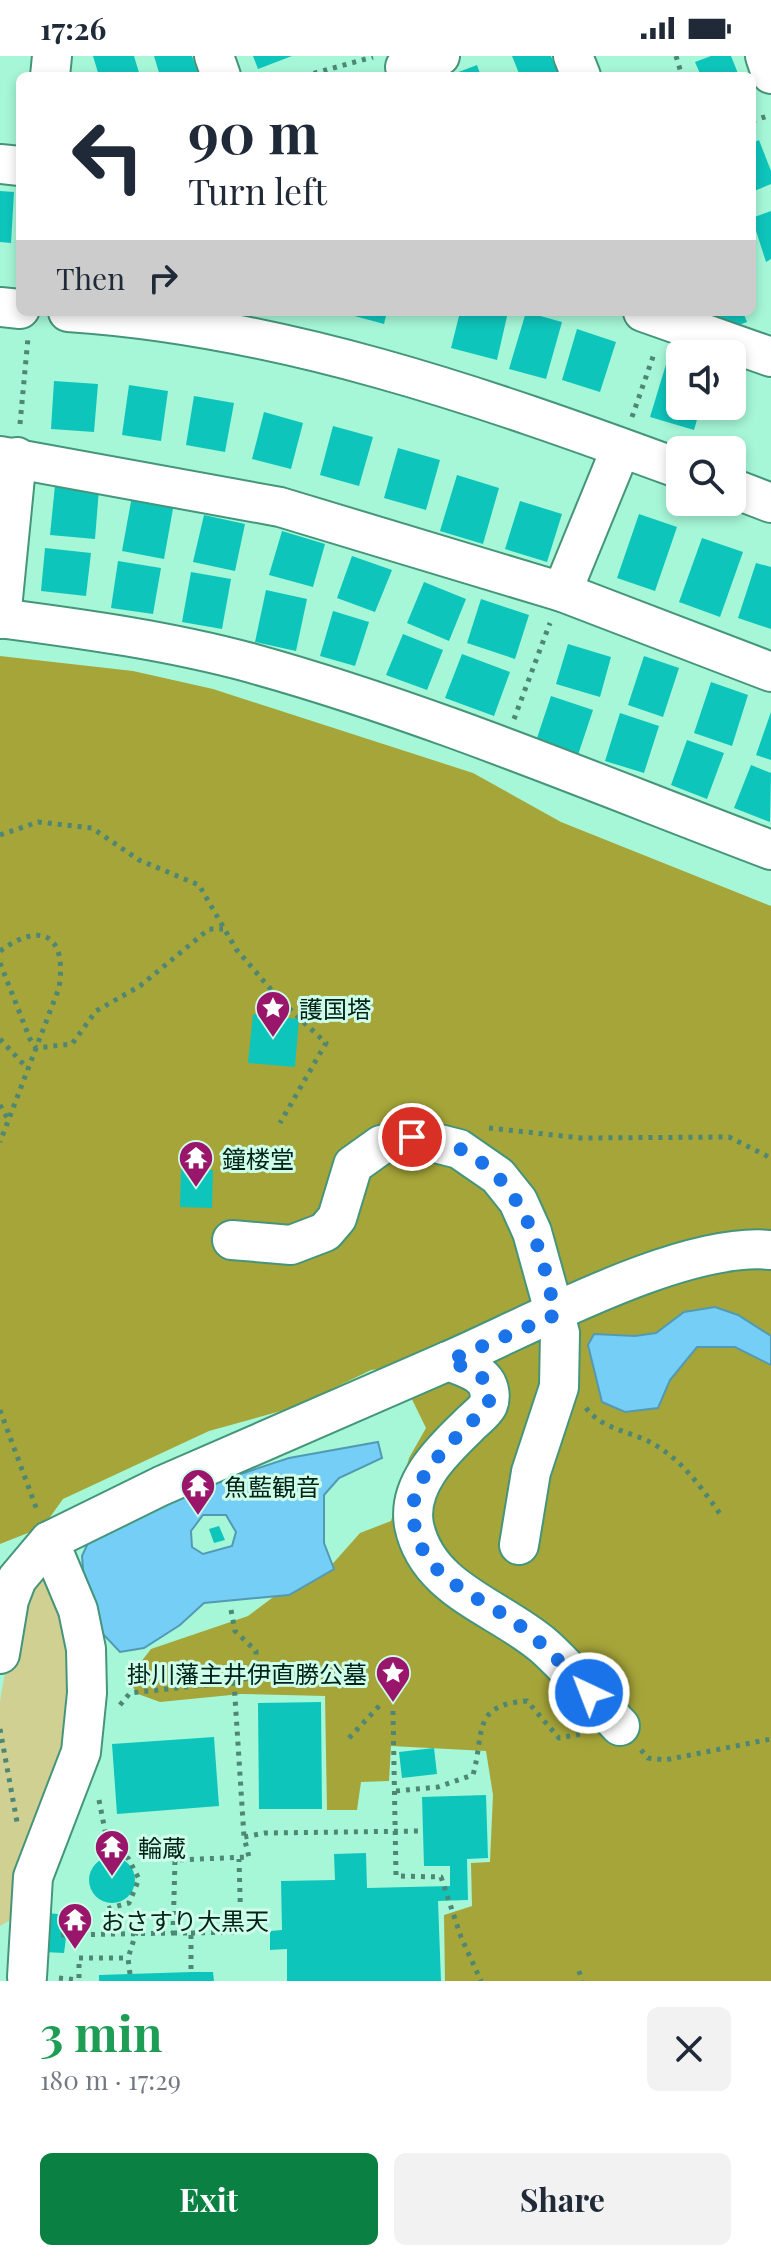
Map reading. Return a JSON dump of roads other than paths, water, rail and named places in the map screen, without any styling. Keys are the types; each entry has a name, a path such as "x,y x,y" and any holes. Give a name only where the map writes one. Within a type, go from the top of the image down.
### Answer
{"street":[{"path":"407,72 405,67 440,56"},
{"path":"765,56 771,74"},
{"path":"105,316 198,326 311,349 569,426 666,464"},
{"path":"660,316 771,357"},
{"path":"562,592 621,448"},
{"path":"771,672 562,592 280,507 9,457 1,618 98,631 248,662 372,699 771,850"},
{"path":"746,493 771,503"},
{"path":"232,1240 291,1245 325,1232 337,1218 353,1165 381,1145 412,1137 459,1149 504,1184 518,1201 532,1232 560,1342 559,1387 531,1472 519,1545"},
{"path":"0,1654 9,1600 17,1579 49,1541 161,1486 685,1261 729,1251 771,1250"},
{"path":"448,1361 475,1372 486,1382 490,1394 487,1406 446,1447 415,1496 415,1526 422,1549 431,1567 450,1584 518,1625 546,1648 620,1726"},
{"path":"27,1977 33,1877 81,1752 87,1693 86,1649 78,1610 49,1541"}],"water":[{"path":"715,1307 738,1315 771,1336 771,1365 735,1347 697,1347 670,1380 658,1408 625,1412 602,1402 588,1345 594,1334 635,1336 656,1333 684,1312"},
{"path":"378,1442 382,1458 339,1478 324,1495 324,1543 334,1569 289,1595 204,1603 180,1625 144,1648 120,1652 102,1633 84,1581 82,1556 92,1534 177,1495 289,1458","holes":["203,1515 226,1515 236,1532 232,1546 203,1554 192,1547 191,1531"]}],"place":[{"name":"護国塔","path":"273,1039"},
{"name":"鐘楼堂","path":"196,1189"},
{"name":"魚藍観音","path":"198,1517"},
{"name":"掛川藩主井伊直勝公墓","path":"393,1704"},
{"name":"輪蔵","path":"112,1878"},
{"name":"おさすり大黒天","path":"75,1951"}]}
